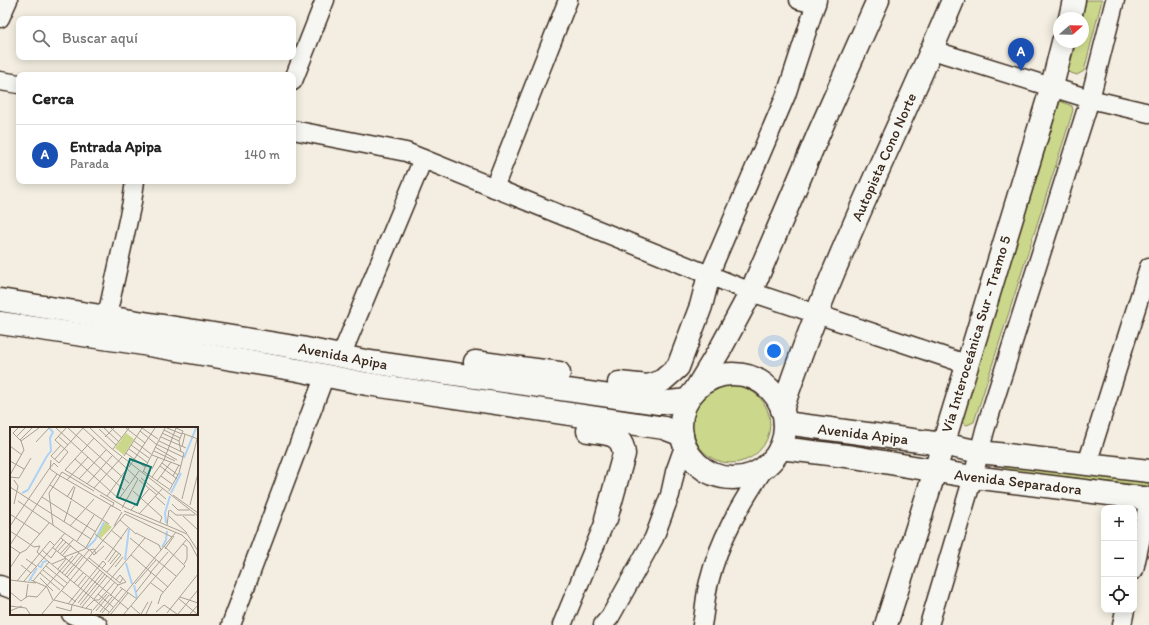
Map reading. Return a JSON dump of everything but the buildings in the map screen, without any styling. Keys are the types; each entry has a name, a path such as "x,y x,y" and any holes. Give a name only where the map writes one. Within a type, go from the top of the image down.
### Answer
{"main road":[{"path":"692,395 706,381 718,376 731,374 744,375 757,380 768,388 776,398 784,416 784,436 780,448 765,467 754,473 743,477 731,478 719,476 698,464 690,455 683,440 681,423 683,411 692,395 722,346 751,292 878,0"},
{"name":"Autopista Cono Norte","path":"784,416 802,352 840,254 953,0"},
{"path":"1071,12 1074,0"},
{"name":"Vía Interoceánica Sur - Tramo 5","path":"886,625 935,471 966,364 1052,86 1062,48"},
{"path":"392,365 458,360 648,386 662,381 678,367 701,306 709,275"},
{"name":"Avenida Apipa","path":"0,300 301,348 392,365 659,403 692,395"},
{"name":"Avenida Apipa","path":"0,323 325,375 378,386 664,428 683,440"},
{"path":"378,386 401,400 616,436 624,447 624,454 606,519"},
{"name":"Avenida Apipa","path":"784,416 942,444"},
{"name":"Avenida Separadora","path":"942,444 980,452 1149,471"},
{"name":"Avenida Apipa","path":"780,448 854,457 935,471"},
{"name":"Avenida Separadora","path":"935,471 1149,499"}],"street":[{"path":"0,18 8,0"},
{"path":"296,72 325,0"},
{"path":"494,188 568,0"},
{"path":"928,625 973,477 985,430 1090,98 1115,0"},
{"path":"709,275 786,95 811,1"},
{"path":"932,50 1090,98 1149,113"},
{"path":"0,81 16,84"},
{"path":"296,131 406,152 751,292 966,364"},
{"path":"341,356 423,159"},
{"path":"107,316 135,184"},
{"path":"1087,464 1149,267"},
{"path":"231,625 325,375"},
{"path":"603,625 610,617 654,538 670,495 683,440"},
{"path":"702,625 708,583 720,548 737,511 765,467"},
{"path":"1137,556 1149,499"},
{"path":"562,625 606,519"},
{"path":"0,585 10,589"},
{"path":"1122,625 1124,613"},
{"path":"73,615 98,625"}],"green space":[{"path":"1086,0 1102,0 1084,71 1077,75 1068,72 1074,48 1089,48 1089,12 1083,12"},
{"path":"1060,101 1072,106 1073,110 974,422 967,425 961,422"},
{"path":"731,385 746,388 759,396 767,409 770,424 767,439 759,452 746,460 731,463 716,460 703,452 695,439 692,424 695,409 703,396 716,388"},
{"path":"1004,463 1149,480 1149,486 1002,470"}],"place":[{"name":"Entrada Apipa","path":"1021,71"}]}
